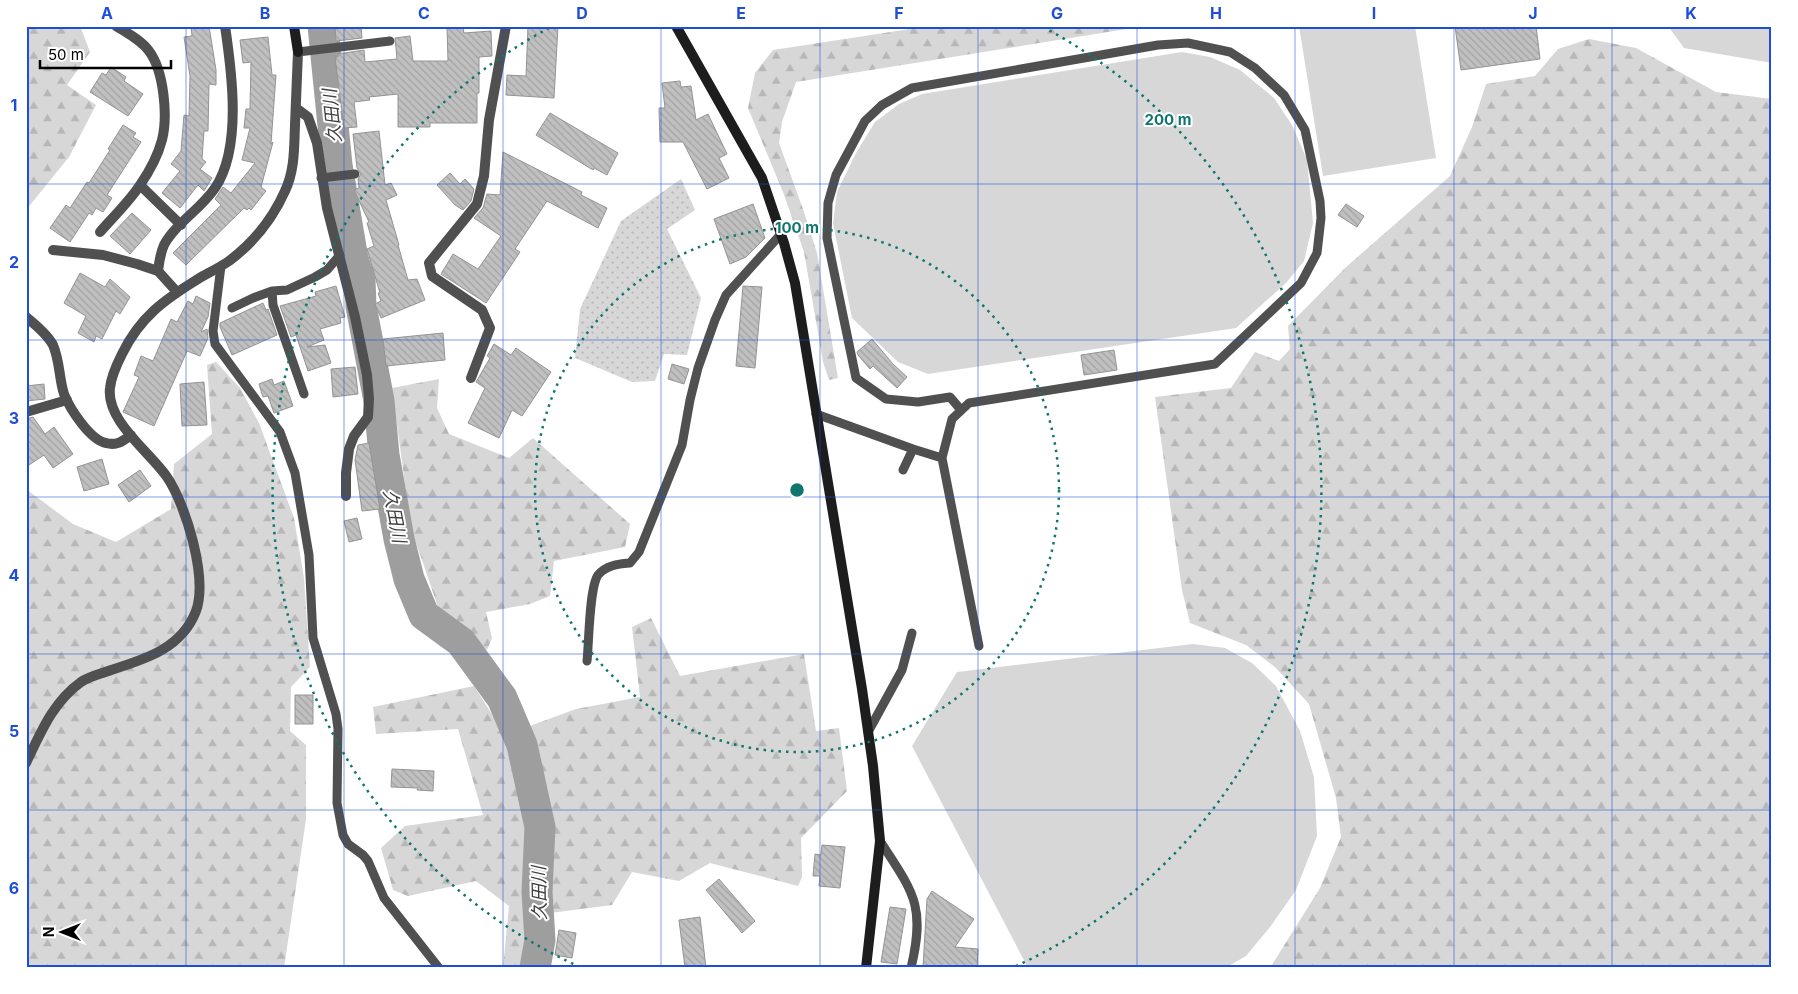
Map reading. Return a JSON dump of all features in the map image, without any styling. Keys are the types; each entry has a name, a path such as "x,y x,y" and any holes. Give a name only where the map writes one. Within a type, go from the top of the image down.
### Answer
{"street":[{"path":"100,232 140,185 155,158 162,140 164,120 161,80 149,50 136,38 116,26"},
{"path":"158,272 165,244 181,225 204,203 216,187 228,161 232,130 231,66 225,26"},
{"path":"26,762 47,719 59,701 72,689 84,679 151,656 170,646 183,634 197,608 200,576 194,544 183,511 167,478 131,435 114,410 110,400 110,388 129,340 138,326 156,308 177,292 221,266 248,245 286,191 293,162 296,108 298,52 294,26"},
{"path":"471,378 490,328 482,310 432,276 429,263 477,204 484,176 489,120 506,26"},
{"path":"676,26 762,178 795,283 868,732 880,841 866,968"},
{"path":"296,108 308,117 317,143 326,178 326,208 340,255 367,375 368,417 354,436 349,449 346,496"},
{"path":"140,185 181,225"},
{"path":"52,250 103,255 137,264 158,272 177,292"},
{"path":"26,317 42,331 52,345 59,363 64,394 81,422 95,437 106,443 122,442 131,435"},
{"path":"26,412 67,400"}],"lane":[{"path":"298,52 390,41"},
{"path":"961,410 950,397 918,402 886,400 856,378 827,238 828,203 836,175 865,121 882,105 912,88 1158,44 1188,43 1230,52 1255,68 1284,95 1305,130 1320,201 1321,218 1317,253 1301,283 1215,364 969,403 952,419 942,458 979,646"},
{"path":"326,178 352,174"},
{"path":"587,661 594,588 598,575 611,566 630,563 639,552 682,445 698,368 726,295 781,234"},
{"path":"232,308 272,291 287,290 315,277 327,270 340,255"},
{"path":"221,266 213,331 215,344 280,432 295,473 309,556 313,638 336,714 338,729 337,803 343,835 348,844 368,861 384,898 438,968"},
{"path":"272,291 273,304 304,394"},
{"path":"816,414 942,458"},
{"path":"903,470 913,449"},
{"path":"868,732 902,670 912,633"},
{"path":"880,841 908,884 915,904 918,934 911,968"}],"green space":[{"path":"26,26 80,26 90,52 67,85 96,105 69,157 26,210"},
{"path":"910,26 1145,26 796,82 782,122 779,143 817,253 838,378 829,380 823,362 804,252 783,192 748,108 755,73 773,50 910,29"},
{"path":"1299,26 1415,26 1436,158 1323,176"},
{"path":"1668,26 1772,26 1772,63 1684,48"},
{"path":"1589,39 1636,48 1716,92 1772,99 1772,968 1270,968 1320,888 1341,837 1336,798 1309,704 1275,667 1246,645 1190,623 1182,590 1155,397 1231,388 1255,352 1279,361 1290,349 1288,326 1345,268 1450,176 1472,127 1486,84 1535,76 1558,49"},
{"path":"1182,52 1210,57 1240,70 1274,98 1292,125 1307,160 1313,223 1304,261 1286,283 1236,328 928,374 898,362 852,318 833,223 837,192 856,153 875,122 899,104 922,94"},
{"path":"681,179 695,210 667,229 701,298 687,355 664,354 655,381 632,382 575,358 580,309 621,221"},
{"path":"216,362 240,388 259,423 294,518 304,578 310,667 291,687 290,731 306,745 306,819 284,968 26,968 26,489 73,524 116,542 171,509 174,464 212,434 207,365"},
{"path":"439,379 437,408 449,434 509,458 533,438 630,524 625,547 554,561 550,596 530,604 486,612 492,638 487,650 440,613 411,528 392,388"},
{"path":"651,618 680,676 804,654 816,731 839,728 847,791 801,838 802,877 798,886 710,863 679,881 632,872 612,905 527,916 524,968 503,968 509,906 476,881 408,896 393,890 381,848 405,826 483,815 458,729 376,734 373,707 474,686 505,735 576,709 640,697 632,627"},
{"path":"1193,644 1225,648 1252,663 1276,686 1300,731 1314,777 1317,836 1296,890 1270,927 1246,956 1225,968 1028,968 912,746 957,672"}],"building":[{"path":"191,26 209,26 216,70 216,85 209,84 208,131 204,131 202,159 206,162 200,169 212,178 204,191 198,185 180,208 162,193 180,171 171,164 181,151 184,115 189,116 190,76 184,37 192,36"},
{"path":"335,26 361,26 362,38 336,41"},
{"path":"528,26 558,26 554,98 506,95 507,75 526,76"},
{"path":"1455,26 1536,26 1540,59 1461,70"},
{"path":"447,28 463,28 464,33 491,31 492,56 479,57 477,123 430,123 430,127 398,127 398,94 369,97 370,100 354,102 357,127 344,128 335,57 338,57 338,54 364,50 365,62 397,59 395,38 410,36 413,61 448,61"},
{"path":"268,37 272,75 276,75 271,144 273,142 261,187 266,191 251,210 244,208 186,265 173,253 221,205 215,199 223,187 231,193 255,163 242,160 250,128 244,128 246,109 250,109 251,62 243,63 240,40"},
{"path":"111,67 126,77 124,81 143,94 128,116 90,92 102,73 106,75"},
{"path":"680,81 681,87 691,86 696,120 708,114 727,154 719,158 729,178 707,189 683,142 660,142 659,108 665,108 662,83"},
{"path":"550,113 618,153 607,175 594,168 593,170 536,135"},
{"path":"123,125 136,133 133,137 141,142 107,195 112,198 103,212 96,208 92,215 89,213 70,242 50,228 66,205 70,208 87,182 89,183"},
{"path":"379,131 385,185 391,183 397,195 386,200 398,245 408,280 417,279 425,300 381,318 375,304 381,301 378,293 380,293 367,249 374,246 367,223 369,222 354,190 359,188 358,179 361,174 357,168 353,134"},
{"path":"503,152 582,192 581,195 607,208 598,228 547,201 515,249 520,252 486,303 441,274 453,254 478,269 501,236 474,218 483,208 487,194 500,195"},
{"path":"450,173 460,184 465,179 474,189 471,201 463,210 455,205 437,185"},
{"path":"753,204 765,238 746,257 730,264 714,219"},
{"path":"1346,204 1364,216 1357,227 1338,215"},
{"path":"132,213 151,230 130,254 110,236"},
{"path":"80,273 105,287 110,279 130,297 120,314 116,311 102,339 96,336 94,342 78,333 86,316 64,303"},
{"path":"336,286 345,317 340,318 341,323 320,329 324,340 307,347 325,345 331,363 308,371 296,335 291,337 280,306 316,296 315,292"},
{"path":"743,286 762,287 755,368 736,366"},
{"path":"196,296 210,303 208,317 201,332 207,329 208,338 200,356 187,351 154,426 123,412 139,377 134,375 141,356 153,361 171,319 177,322 188,301 193,304"},
{"path":"263,303 266,310 268,309 277,335 232,355 220,323"},
{"path":"443,333 445,360 386,366 383,339"},
{"path":"872,339 907,377 897,388 873,366 870,369 858,355 857,352"},
{"path":"494,344 511,355 516,348 551,372 522,416 512,410 499,438 468,423 485,388 476,382 490,358 487,356"},
{"path":"1114,350 1117,370 1084,375 1081,355"},
{"path":"672,364 689,369 684,384 668,379"},
{"path":"355,367 358,394 333,397 331,369"},
{"path":"272,379 274,385 284,381 293,406 274,413 268,396 263,397 259,384"},
{"path":"204,382 207,425 182,426 180,384"},
{"path":"44,384 45,399 26,401 26,386"},
{"path":"33,417 45,434 54,427 73,454 53,468 44,455 26,467 26,419"},
{"path":"369,443 380,509 362,511 355,460 358,445"},
{"path":"102,459 109,484 84,491 77,467"},
{"path":"140,470 151,486 129,502 118,485"},
{"path":"357,518 362,539 349,542 344,521"},
{"path":"295,695 313,695 313,724 295,724"},
{"path":"392,769 434,771 433,791 417,790 418,788 391,787"},
{"path":"822,845 845,847 840,888 819,886 820,876 813,876 815,854 821,855"},
{"path":"719,879 755,921 742,933 706,890"},
{"path":"932,891 974,919 955,947 978,949 977,968 923,967 927,899"},
{"path":"890,907 906,909 897,964 881,962"},
{"path":"700,917 706,968 685,968 679,920"},
{"path":"559,930 576,933 572,958 555,955"}],"waterway":[{"name":"久田川","path":"323,26 337,165 353,259 360,280 361,306 379,401 384,455 399,539 409,579 424,615 461,642 502,698 522,745 540,827 537,892 540,940 535,968"}]}
